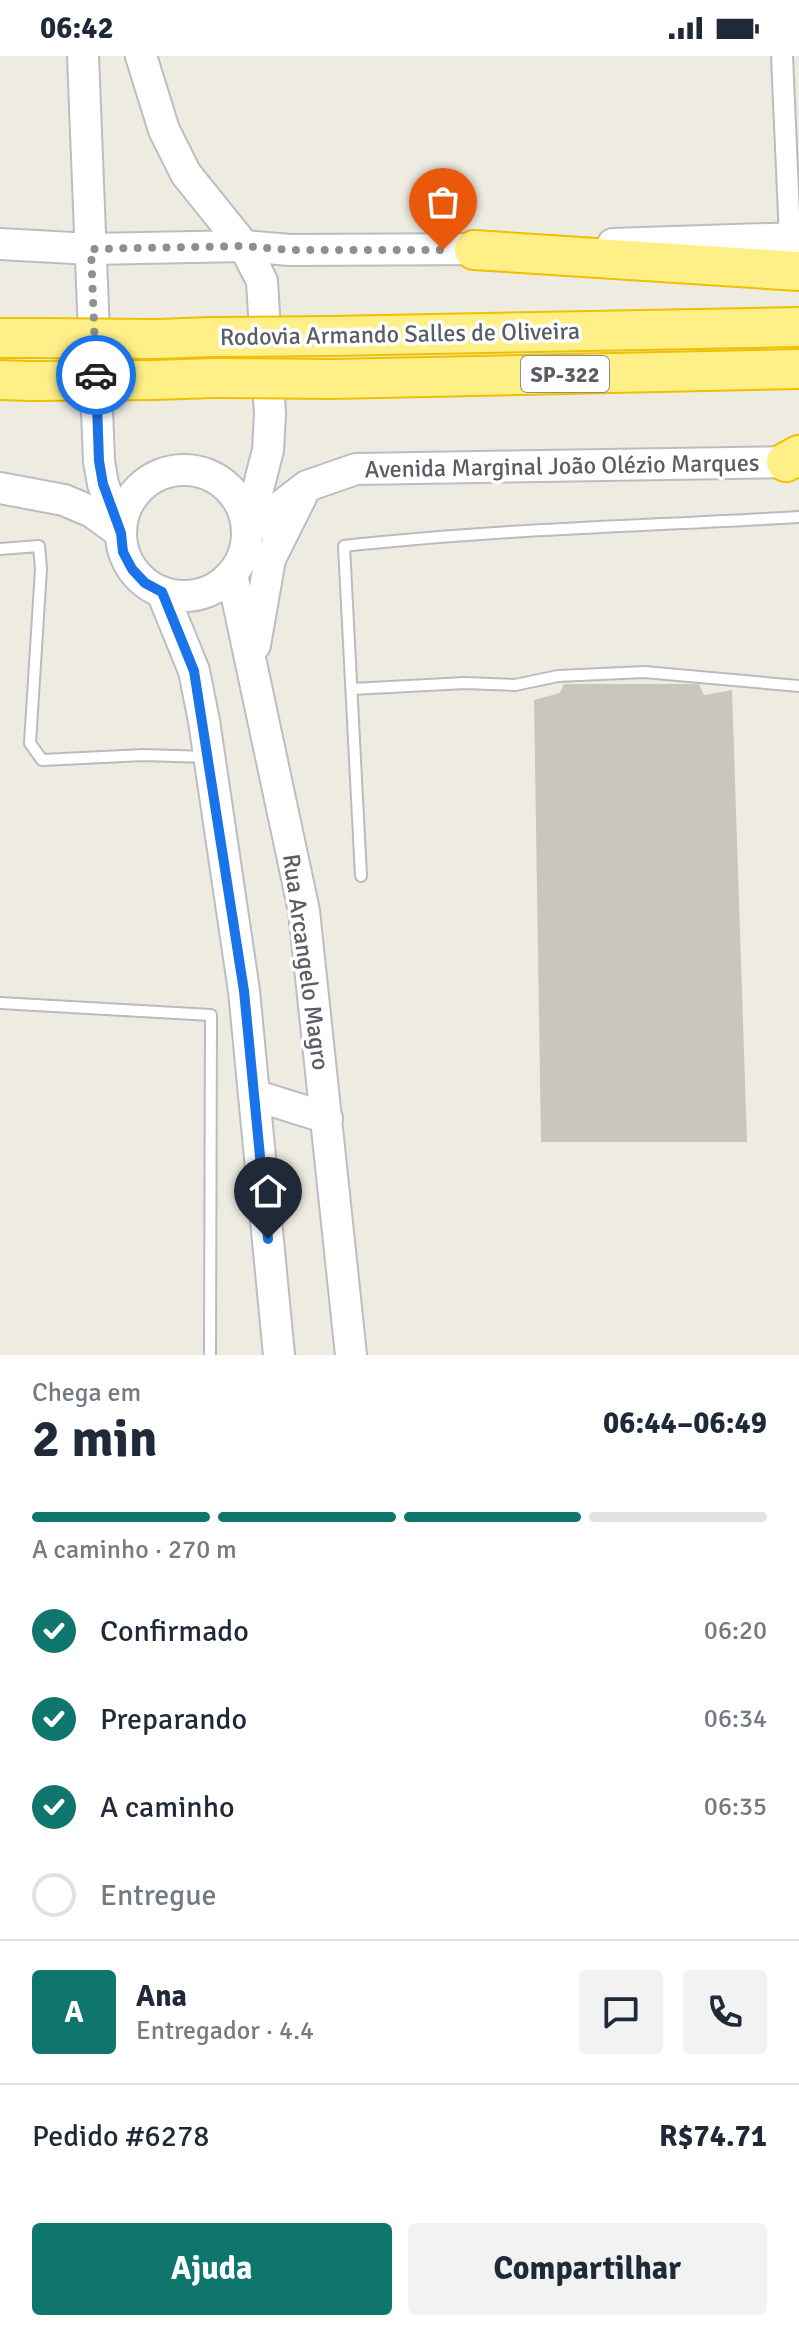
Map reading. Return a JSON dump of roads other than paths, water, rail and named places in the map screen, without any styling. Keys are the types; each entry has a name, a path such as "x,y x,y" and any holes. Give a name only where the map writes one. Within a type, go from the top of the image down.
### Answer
{"highway":[{"path":"474,250 796,249"},
{"name":"Rodovia Armando Salles de Oliveira","path":"0,338 332,336 799,327"},
{"name":"Rodovia Armando Salles de Oliveira","path":"15,381 331,379 799,369"}],"main road":[{"path":"83,56 99,461 103,484 121,533 123,552 132,569 145,583 162,592 178,596 195,595 210,590 232,574 245,551 268,450 270,414 262,281 244,246 186,174 164,130 141,56"},
{"path":"0,244 91,249 244,246 290,250 474,250"},
{"name":"Avenida Marginal João Olézio Marques","path":"247,532 307,486 356,469 795,459"},
{"path":"121,533 124,514 133,496 164,473 184,470 203,472 221,481 235,495 244,513 247,532"},
{"path":"252,659 270,559 307,486"},
{"path":"0,488 64,500 92,512 121,533"},
{"name":"Rua Arcangelo Magro","path":"232,574 304,911 351,1355"},
{"path":"162,592 194,671 209,757 244,991 279,1355"},
{"path":"254,1095 327,1118"}],"street":[{"path":"782,56 796,249"}],"lane":[{"path":"361,876 344,546 638,524 799,517"},
{"path":"0,549 39,546 41,569 30,743 42,760 144,755 209,757"},
{"path":"352,689 465,683 515,685 558,676 644,672 799,686"},
{"path":"0,1003 211,1015 210,1355"}]}
